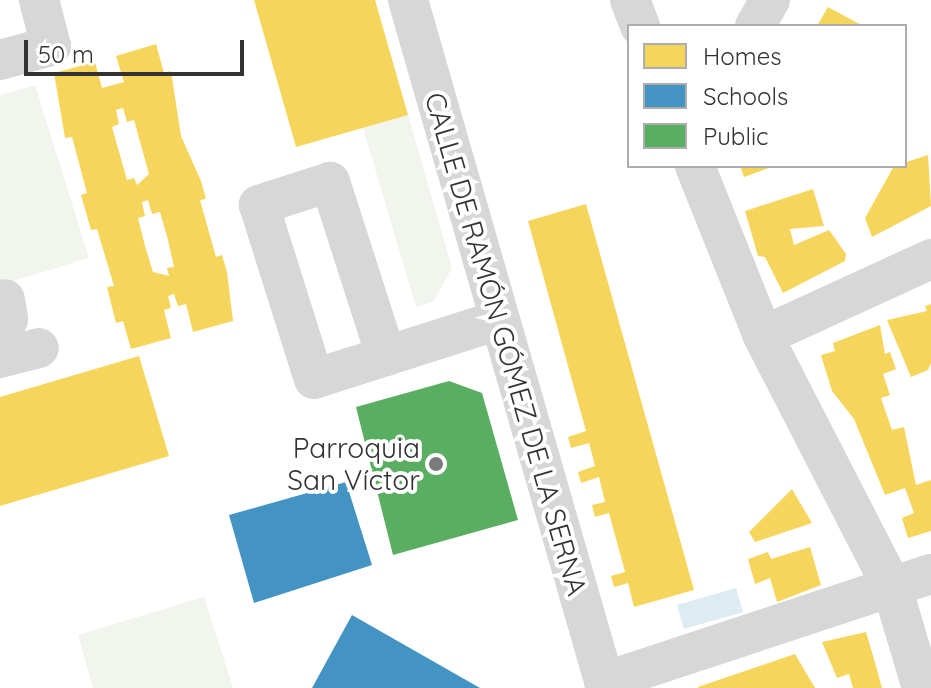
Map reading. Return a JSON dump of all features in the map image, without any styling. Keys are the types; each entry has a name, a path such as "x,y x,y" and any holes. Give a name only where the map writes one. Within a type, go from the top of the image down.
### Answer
{"street":[{"path":"0,60 51,46 39,0"},
{"name":"CALLE DE RAMÓN GÓMEZ DE LA SERNA","path":"408,0 605,685"},
{"path":"630,0 639,24"},
{"path":"756,24 770,0"},
{"path":"696,168 763,336 892,587 922,688"},
{"path":"386,356 330,182 259,205 314,379 499,320"},
{"path":"763,336 931,259"},
{"path":"0,338 8,319 5,299"},
{"path":"0,358 39,348"},
{"path":"605,685 931,574"}],"shaded area":[{"path":"35,85 89,258 0,285 0,95"},
{"path":"408,115 452,268 433,302 416,307 363,128"},
{"path":"736,588 743,612 684,629 677,605"},
{"path":"204,597 233,688 93,688 78,635"}],"building: Homes":[{"path":"254,0 375,0 408,115 296,147"},
{"path":"828,7 859,24 818,24"},
{"path":"156,44 164,73 171,71 181,136 201,181 206,199 200,200 216,257 222,255 227,272 233,321 193,332 186,304 178,306 174,294 168,296 171,308 164,310 171,338 131,349 123,321 116,323 107,287 114,286 97,229 91,230 81,195 87,193 72,137 65,138 54,73 95,62 102,88 124,82 116,56","holes":["123,108 127,122 134,120 149,174 137,185 134,178 127,180 112,127 119,124 116,110","148,200 152,214 160,212 168,240 174,267 167,268 169,276 153,272 145,246 138,218 145,216 142,202"]},
{"path":"928,155 931,206 872,237 865,218 893,168 907,168 907,162"},
{"path":"741,168 769,168 744,177"},
{"path":"813,189 824,226 790,229 794,245 829,230 846,254 845,261 783,293 765,257 758,256 745,211"},
{"path":"586,204 694,590 634,607 628,583 614,587 611,576 625,572 609,513 595,517 592,505 605,502 599,477 581,483 578,472 595,466 589,443 571,448 568,437 586,431 528,221"},
{"path":"931,304 931,363 928,370 911,377 887,320 927,311 925,306"},
{"path":"880,325 885,354 890,352 896,369 883,374 890,395 881,398 892,430 904,427 916,485 931,480 931,531 908,538 902,518 914,513 905,488 885,495 854,419 832,391 821,355 835,351 833,343"},
{"path":"139,356 169,456 0,506 0,397"},
{"path":"792,489 812,523 755,542 749,532"},
{"path":"810,547 821,585 777,602 770,578 755,584 748,559 768,552 771,559"},
{"path":"866,632 882,688 853,688 849,674 837,678 822,642"},
{"path":"795,654 815,688 698,688 698,687"}],"building: Schools":[{"path":"346,482 372,565 254,603 229,515"},
{"path":"352,615 480,688 312,688"}],"building: Public":[{"name":"Parroquia San Víctor","path":"449,381 482,393 518,520 393,555 356,407"}],"place":[{"name":"Parroquia San Víctor","path":"436,464"}]}
